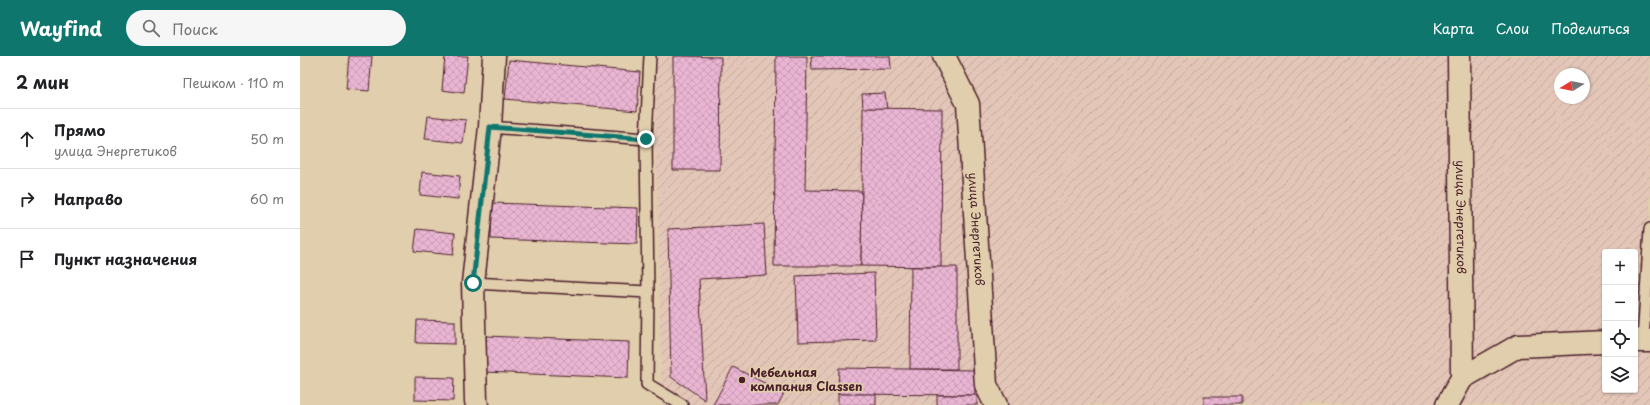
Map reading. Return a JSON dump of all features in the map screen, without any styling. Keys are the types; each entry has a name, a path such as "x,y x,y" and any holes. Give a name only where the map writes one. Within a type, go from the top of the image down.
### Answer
{"street":[{"path":"477,405 473,283 490,127 494,56"},
{"name":"улица Энергетиков","path":"944,56 968,104 986,385 996,405"},
{"name":"улица Энергетиков","path":"1459,56 1462,378"},
{"path":"1447,405 1462,378 1518,346 1602,342"}],"lane":[{"path":"650,56 646,139 648,292 647,384 682,405"},
{"path":"490,127 646,139"},
{"path":"1643,341 1650,229"},
{"path":"473,283 648,292"}],"shaded area":[{"path":"654,56 1650,56 1650,405 662,405"}],"building":[{"path":"349,56 372,56 369,91 346,89"},
{"path":"445,56 468,56 464,93 442,90"},
{"path":"673,56 721,57 720,170 673,170"},
{"path":"776,56 807,56 805,190 862,191 861,266 774,266"},
{"path":"811,56 890,56 891,69 812,70"},
{"path":"509,60 640,72 637,111 505,99"},
{"path":"885,93 887,109 863,108 862,94"},
{"path":"863,108 942,109 941,267 861,266"},
{"path":"428,116 466,120 463,143 425,139"},
{"path":"422,172 460,176 458,199 420,195"},
{"path":"492,203 638,208 637,244 491,239"},
{"path":"764,224 767,275 699,279 705,400 671,377 668,229"},
{"path":"417,229 455,233 453,255 414,251"},
{"path":"911,267 957,267 957,369 910,369"},
{"path":"874,273 876,340 798,342 796,276"},
{"path":"417,320 455,321 455,344 416,343"},
{"path":"486,336 629,342 628,378 484,372"},
{"name":"Мебельная компания Сlassen","path":"733,367 784,393 778,405 713,405"},
{"path":"839,368 975,370 975,395 838,394"},
{"path":"415,377 454,378 453,401 415,400"},
{"path":"838,394 876,394 876,405 838,405"},
{"path":"937,395 977,395 977,405 937,405"},
{"path":"1204,397 1242,397 1242,405 1204,405"}],"place":[{"name":"Мебельная компания Сlassen","path":"742,380"}],"route":[{"path":"473,283 490,127 646,139"}]}
